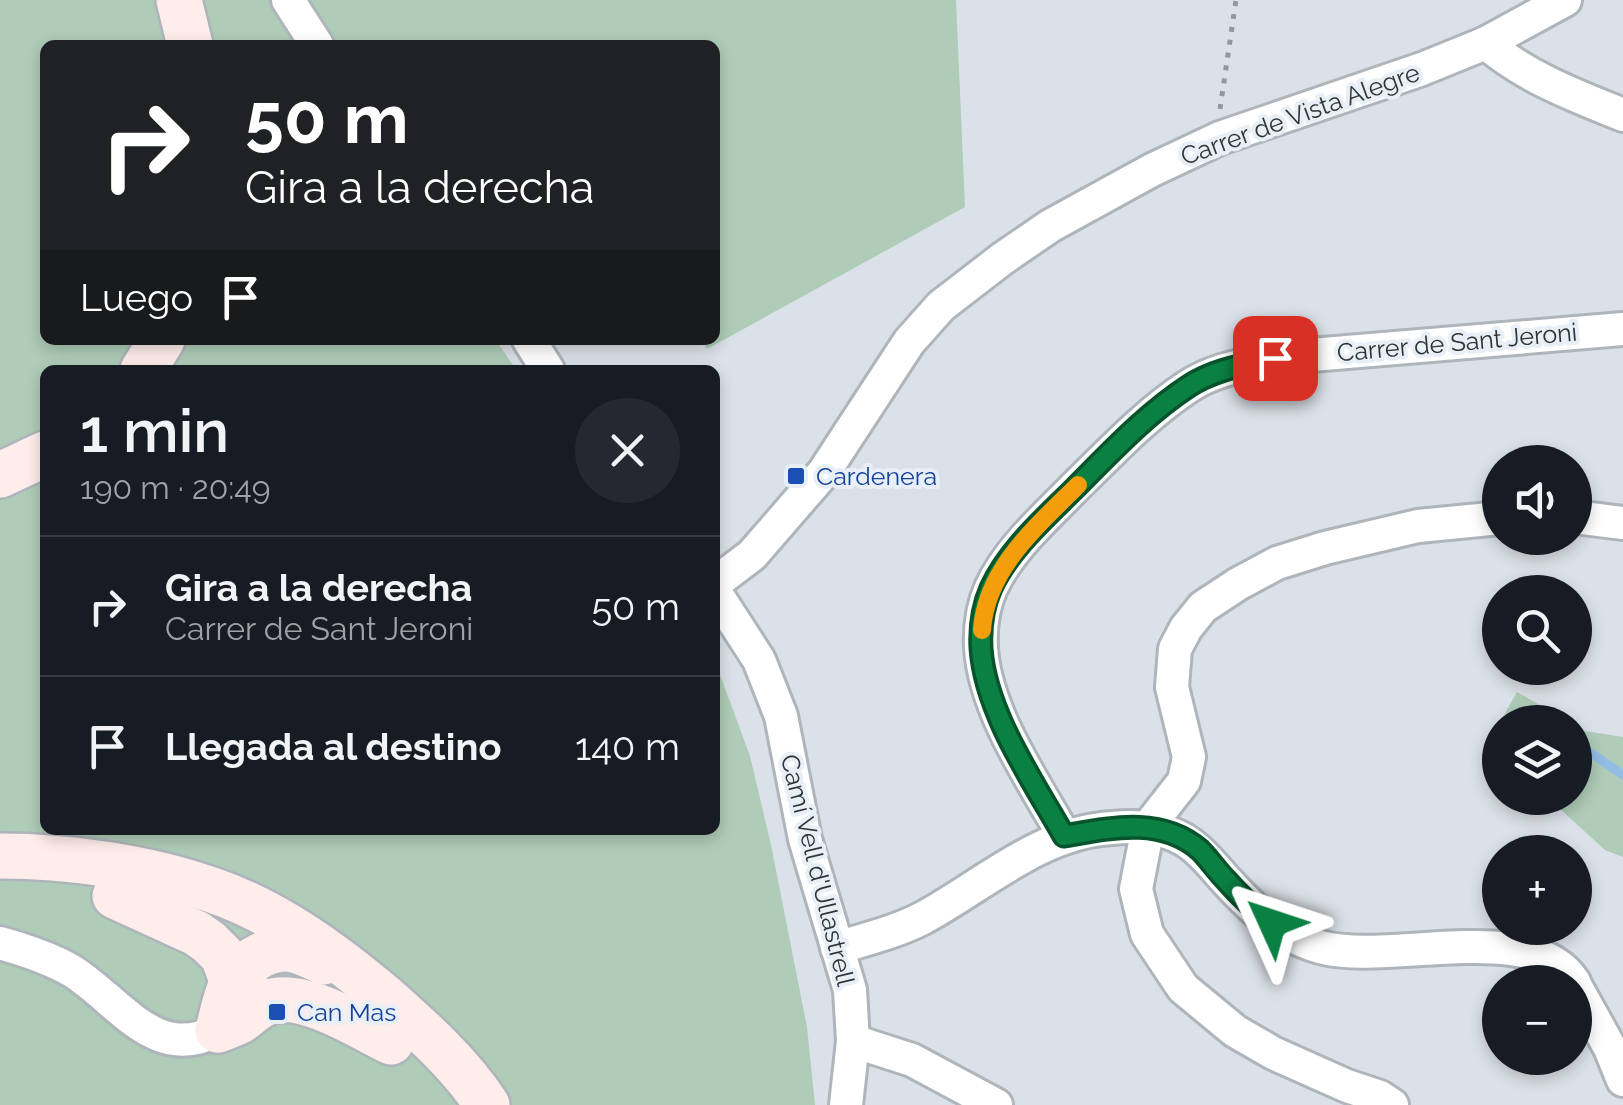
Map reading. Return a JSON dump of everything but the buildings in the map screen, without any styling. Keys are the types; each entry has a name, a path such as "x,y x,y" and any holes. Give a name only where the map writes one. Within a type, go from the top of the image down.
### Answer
{"main road":[{"path":"180,0 189,40"},
{"path":"0,476 40,456"},
{"path":"0,856 98,864 184,882 214,890 264,913 322,948 411,1020 487,1105"},
{"path":"0,864 34,878 116,896 218,926 270,952 322,986 392,1042 458,1105"},
{"path":"184,882 247,922 262,936 270,952 271,978 247,992 240,1020 218,1030"},
{"path":"116,896 209,942 247,992 316,1006 392,1042"},
{"path":"270,952 290,950 363,979"}],"street":[{"path":"288,0 314,40"},
{"name":"Carrer de Vista Alegre","path":"720,580 752,555 824,472 910,342 941,306 1002,259 1096,200 1220,138 1422,69 1486,43 1565,0"},
{"path":"1486,43 1542,80 1623,115"},
{"name":"Carrer de Sant Jeroni","path":"1064,836 1013,744 984,675 982,617 990,590 1032,530 1120,442 1190,386 1221,370 1275,358 1623,329"},
{"path":"1592,519 1623,522"},
{"path":"1392,1105 1274,1054 1235,1031 1183,988 1147,934 1136,889 1148,827 1184,782 1189,757 1172,687 1174,648 1202,608 1277,562 1418,526 1482,520"},
{"name":"Camí Vell d'Ullastrell","path":"720,600 759,660 780,716 804,839 850,990 853,1041 846,1105"},
{"path":"837,948 923,918 1064,836 1109,828 1148,827 1174,834 1199,850 1254,910 1290,937 1321,948 1354,954 1494,947 1524,950 1557,965"},
{"path":"0,944 74,972 135,1022 167,1039 185,1042 218,1030"},
{"path":"1592,1015 1623,1080"},
{"path":"853,1041 912,1060 996,1105"}],"path":[{"path":"1220,122 1236,0"}],"green space":[{"path":"0,0 956,0 965,207 720,342 720,40 40,40 40,345 499,345 513,365 40,365 40,835 720,835 720,675 750,756 771,845 807,1027 815,1105 0,1105"},
{"path":"1517,692 1540,705 1510,705"},
{"path":"1592,732 1623,737 1623,857 1605,850 1567,815 1592,815"}],"waterway":[{"path":"1592,754 1623,775"}],"slow traffic":[{"path":"982,630 990,590 1004,566 1032,530 1078,485"}],"place":[{"name":"Cardenera","path":"796,476"},
{"name":"Can Mas","path":"277,1012"}],"route":[{"path":"1272,923 1254,910 1199,850 1174,834 1148,827 1109,828 1064,836 995,704 984,675 980,646 982,617 990,590 1004,566 1032,530 1120,442 1190,386 1221,370 1275,358"}]}
